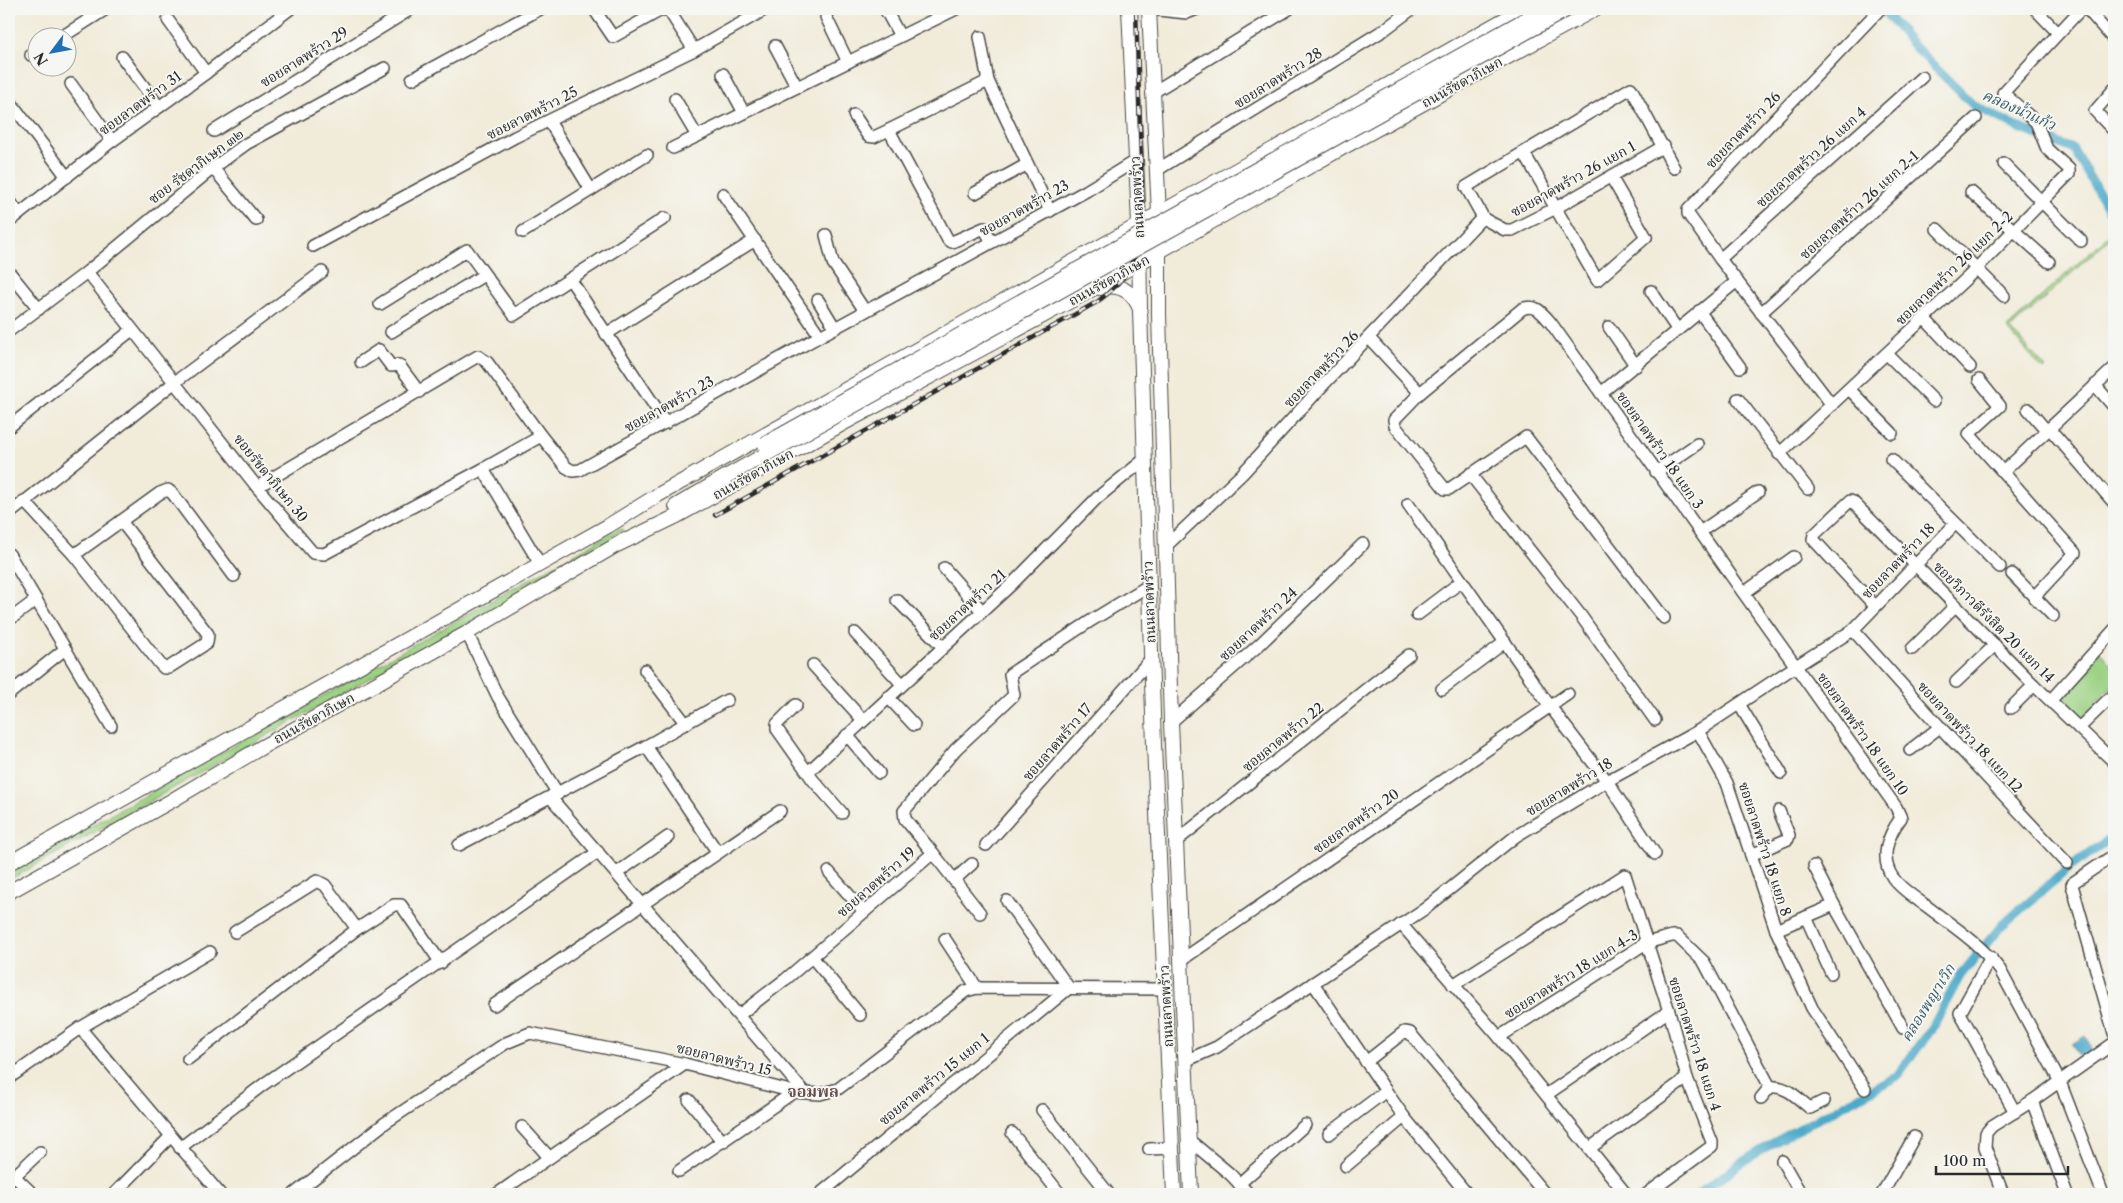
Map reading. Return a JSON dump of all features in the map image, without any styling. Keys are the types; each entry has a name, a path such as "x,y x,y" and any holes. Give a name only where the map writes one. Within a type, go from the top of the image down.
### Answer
{"main road":[{"name":"ถนนลาดพร้าว","path":"1128,9 1139,224 1148,586 1174,1194"},
{"name":"ถนนลาดพร้าว","path":"1149,9 1159,214 1158,253 1170,722 1191,1194"},
{"name":"ถนนรัชดาภิเษก","path":"9,863 608,526 658,495 966,321 1523,9"},
{"name":"ถนนรัชดาภิเษก","path":"9,892 171,801 262,747 467,633 619,544 724,472 1544,9"},
{"name":"ถนนรัชดาภิเษก","path":"608,526 724,472 1568,9"},
{"name":"ถนนรัชดาภิเษก","path":"619,544 678,516 977,350 1089,291 1595,9"},
{"path":"1377,91 1372,102 1372,108 1382,119 1393,120"},
{"path":"1297,136 1293,146 1299,160 1314,164"},
{"path":"1089,291 1107,286 1123,288 1131,294 1140,310"},
{"path":"966,321 979,322 988,336 985,344 977,350"},
{"path":"898,360 911,360 916,364 922,375 916,384"},
{"path":"1164,960 1180,961"},
{"path":"1165,989 1182,989"}],"street":[{"path":"76,28 106,9"},
{"name":"ซอยลาดพร้าว 31","path":"9,222 112,141 290,9"},
{"name":"ซอยลาดพร้าว 29","path":"214,131 411,9"},
{"path":"412,79 540,9"},
{"path":"594,9 613,37 663,9"},
{"path":"668,9 694,50"},
{"name":"ซอยลาดพร้าว 25","path":"313,246 515,137 694,50 766,9"},
{"path":"885,9 900,36"},
{"path":"1149,9 1187,13 1197,9"},
{"path":"1152,93 1289,9"},
{"name":"ซอยลาดพร้าว 28","path":"1157,170 1384,30 1412,9"},
{"path":"2035,9 2058,33 2082,9"},
{"path":"2087,9 2114,40"},
{"path":"673,148 953,10"},
{"name":"ซอยลาดพร้าว 26","path":"1832,405 1720,260 1688,214 1688,210 1878,11"},
{"path":"826,17 848,62"},
{"path":"168,20 206,73"},
{"name":"ซอยลาดพร้าว 26 แยก 2-2","path":"1779,454 2015,231 2070,172 2046,147 2036,122 2003,93 2058,33"},
{"path":"980,37 988,81 1026,165 1050,211"},
{"path":"775,46 796,87"},
{"path":"122,57 159,107"},
{"name":"ซอย รัชดาภิเษก ๓๒","path":"11,326 39,309 87,272 246,144 385,68"},
{"path":"723,74 744,113"},
{"name":"ซอยลาดพร้าว 26 แยก 4","path":"1720,260 1922,77"},
{"path":"854,115 868,136 874,137 988,81"},
{"path":"71,84 112,141"},
{"path":"1369,338 1480,220 1484,219 1466,187 1631,88 1664,146 1674,168"},
{"path":"2114,89 2095,111 2114,131"},
{"path":"676,99 697,136"},
{"path":"9,100 67,177"},
{"name":"ซอยลาดพร้าว 26 แยก 2-1","path":"1761,313 1976,118"},
{"path":"549,121 591,190"},
{"path":"889,130 948,240 952,242 984,228 992,242"},
{"name":"ซอยลาดพร้าว 26 แยก 1","path":"1484,219 1508,231 1554,209 1664,146"},
{"path":"1524,153 1554,209 1595,279 1598,280 1646,237 1611,177"},
{"path":"523,232 647,155"},
{"name":"ซอยลาดพร้าว 23","path":"257,487 478,356 487,362 566,467 573,471 580,470 865,311 1050,211 1135,161"},
{"path":"2004,164 2081,241"},
{"path":"975,193 1026,165"},
{"path":"214,168 256,220"},
{"path":"1971,192 2049,262"},
{"path":"723,194 820,336"},
{"path":"9,200 19,214"},
{"path":"380,304 467,250 514,315 665,218"},
{"path":"1936,229 2004,296"},
{"path":"826,235 833,263 865,311"},
{"path":"606,334 754,240"},
{"path":"9,272 39,309"},
{"name":"ซอยรัชดาภิเษก 30","path":"87,272 257,487 314,553 319,555 483,470 541,436"},
{"path":"9,514 175,382 322,272"},
{"path":"391,332 484,275"},
{"path":"570,279 666,423"},
{"name":"ซอยลาดพร้าว 18 แยก 3","path":"1737,281 1677,329 1602,394 1796,666"},
{"path":"1651,291 1677,329"},
{"path":"818,300 835,328"},
{"path":"1602,394 1551,323 1535,307 1528,306 1420,393 1394,420 1395,426 1446,489 1451,489 1470,474 1526,437 1664,618"},
{"path":"1699,312 1740,367"},
{"path":"1924,318 1970,367"},
{"path":"1609,327 1636,366"},
{"path":"9,427 132,330"},
{"name":"ซอยลาดพร้าว 26","path":"1166,546 1242,474 1369,338 1420,393"},
{"path":"362,362 379,350 391,366 399,365 418,392"},
{"path":"1887,354 1934,401"},
{"path":"2003,472 2114,368"},
{"path":"1979,380 2000,406 1969,434 2075,553 2034,597"},
{"path":"2095,385 2114,407"},
{"path":"1849,389 1892,433"},
{"path":"1738,399 1808,489"},
{"path":"2028,409 2114,503"},
{"path":"1656,472 1697,444"},
{"name":"ซอยลาดพร้าว 21","path":"808,772 1012,584 1097,498 1145,459"},
{"path":"1891,459 2000,567"},
{"path":"483,470 540,564"},
{"path":"1470,474 1582,616 1655,720"},
{"path":"74,555 160,493 168,490 174,494 234,576"},
{"path":"1700,532 1758,492"},
{"path":"24,501 74,555 164,668 168,668 207,643 208,634 120,522"},
{"name":"ซอยวิภาวดีรังสิต 20 แยก 14","path":"1875,606 1813,539 1814,535 1847,502 1853,502 2114,762"},
{"path":"1408,504 1549,706 1607,780 1654,854"},
{"name":"ซอยลาดพร้าว 18","path":"1185,1060 1217,1047 1426,908 1516,836 1607,780 1698,732 1853,630 1955,524"},
{"name":"ซอยลาดพร้าว 24","path":"1170,722 1259,645 1363,544"},
{"path":"9,554 111,726"},
{"path":"1744,593 1794,556"},
{"path":"944,568 982,611"},
{"path":"2012,574 2054,616"},
{"path":"1417,615 1462,581"},
{"name":"ซอยลาดพร้าว 19","path":"739,1015 785,980 933,854 904,819 904,811 956,749 1014,695 1010,674 1148,586"},
{"path":"9,620 36,600"},
{"path":"897,600 943,647"},
{"path":"1912,649 1956,604"},
{"name":"ซอยลาดพร้าว 18 แยก 12","path":"1853,630 1940,727 2067,863"},
{"path":"2051,700 2114,630"},
{"path":"467,633 498,697 555,796 598,852 739,1015 799,1092 679,1171"},
{"path":"855,633 902,684"},
{"path":"1442,688 1505,642"},
{"path":"1956,682 1995,645"},
{"path":"9,694 65,648"},
{"name":"ซอยลาดพร้าว 22","path":"1175,842 1410,655"},
{"name":"ซอยลาดพร้าว 17","path":"986,845 1151,659"},
{"path":"813,664 863,720"},
{"name":"ซอยลาดพร้าว 18 แยก 10","path":"1796,666 1901,816 1891,831 1887,843 1888,867 1893,877 1908,892 1977,944 1991,957 2000,970 2060,1082 2103,1194"},
{"path":"645,670 686,724"},
{"path":"2011,708 2034,684"},
{"name":"ซอยลาดพร้าว 20","path":"1180,961 1568,694"},
{"path":"2079,728 2114,694"},
{"path":"888,697 914,725"},
{"path":"459,845 555,796 727,700"},
{"path":"1739,704 1781,773"},
{"path":"796,705 777,726 808,772 842,813"},
{"path":"1910,750 1940,727"},
{"name":"ซอยลาดพร้าว 18 แยก 8","path":"1698,732 1728,783 1776,930 1834,905"},
{"path":"847,735 879,773"},
{"path":"646,746 718,853"},
{"path":"494,1005 780,811"},
{"path":"1751,855 1788,838 1789,835 1779,811"},
{"path":"616,873 668,837"},
{"path":"180,1148 264,1084 441,963 598,852"},
{"path":"933,854 980,913"},
{"path":"2113,855 2072,885 2114,1033"},
{"path":"954,880 972,864"},
{"path":"1814,866 1902,1028"},
{"path":"828,872 864,912"},
{"name":"ซอยลาดพร้าว 18 แยก 4","path":"1453,985 1625,875 1669,1011 1687,1078 1712,1144 1647,1194"},
{"path":"235,932 317,881 325,885 357,929"},
{"path":"1007,901 1069,988"},
{"path":"188,1059 357,929 394,905 401,905 441,963"},
{"path":"1806,917 1831,973"},
{"path":"1401,924 1499,1037 1626,1194"},
{"path":"1776,930 1812,1008 1865,1089"},
{"name":"ซอยลาดพร้าว 18 แยก 4-3","path":"1499,1037 1646,943 1677,936 1700,958 1770,1087"},
{"path":"945,939 977,988"},
{"path":"9,1078 80,1028 210,952"},
{"path":"812,957 860,1015"},
{"path":"1991,957 1960,1013 2014,1112"},
{"path":"1313,983 1404,1117 1467,1194"},
{"name":"ซอยลาดพร้าว 15","path":"294,1194 385,1123 506,1043 524,1034 540,1034 685,1064 799,1092 820,1094 838,1089 962,992 977,988 1165,989"},
{"name":"ซอยลาดพร้าว 15 แยก 1","path":"820,1194 1069,988"},
{"path":"1546,1095 1669,1011"},
{"path":"80,1028 220,1194"},
{"path":"1366,1062 1404,1032 1410,1033 1545,1194"},
{"path":"2003,1194 1985,1147 1986,1133 1992,1126 2060,1082 2114,1043"},
{"path":"497,1194 685,1064"},
{"path":"1590,1148 1687,1078"},
{"path":"1761,1098 1770,1087 1776,1087 1790,1092 1810,1108 1824,1101"},
{"path":"1329,1134 1386,1091"},
{"path":"689,1100 722,1142"},
{"path":"2032,1101 2067,1194"},
{"path":"1042,1110 1109,1194"},
{"path":"1346,1166 1404,1117"},
{"path":"1239,1184 1305,1125"},
{"path":"522,1127 549,1157"},
{"path":"1012,1133 1060,1194"},
{"path":"114,1194 170,1136"},
{"path":"1882,1194 1914,1136"},
{"path":"1189,1140 1250,1194"},
{"path":"1149,1149 1172,1148"},
{"path":"33,1194 11,1178 40,1152"},
{"path":"1782,1160 1802,1194"}],"green space":[{"path":"2112,232 2114,238 2112,236 2011,329 2046,368 2043,370 2007,328"},
{"path":"622,529 623,534 545,580 9,880 9,872"},
{"path":"2099,650 2114,669 2114,683 2079,722 2054,700"}],"water":[{"path":"2085,1036 2094,1052 2081,1059 2072,1044"}],"waterway":[{"name":"คลองน้ำแก้ว","path":"1882,9 1914,46 1973,105 2017,127 2073,149 2114,219"},
{"name":"คลองพญาเวิก","path":"1698,1194 1773,1143 1896,1077 1931,1030 1960,976 2001,926 2069,868 2114,836"}],"railway":[{"path":"715,515 1097,302 1123,277 1138,248 1143,224 1136,9"}],"district":[{"name":"จอมพล","path":"813,1091"}]}
